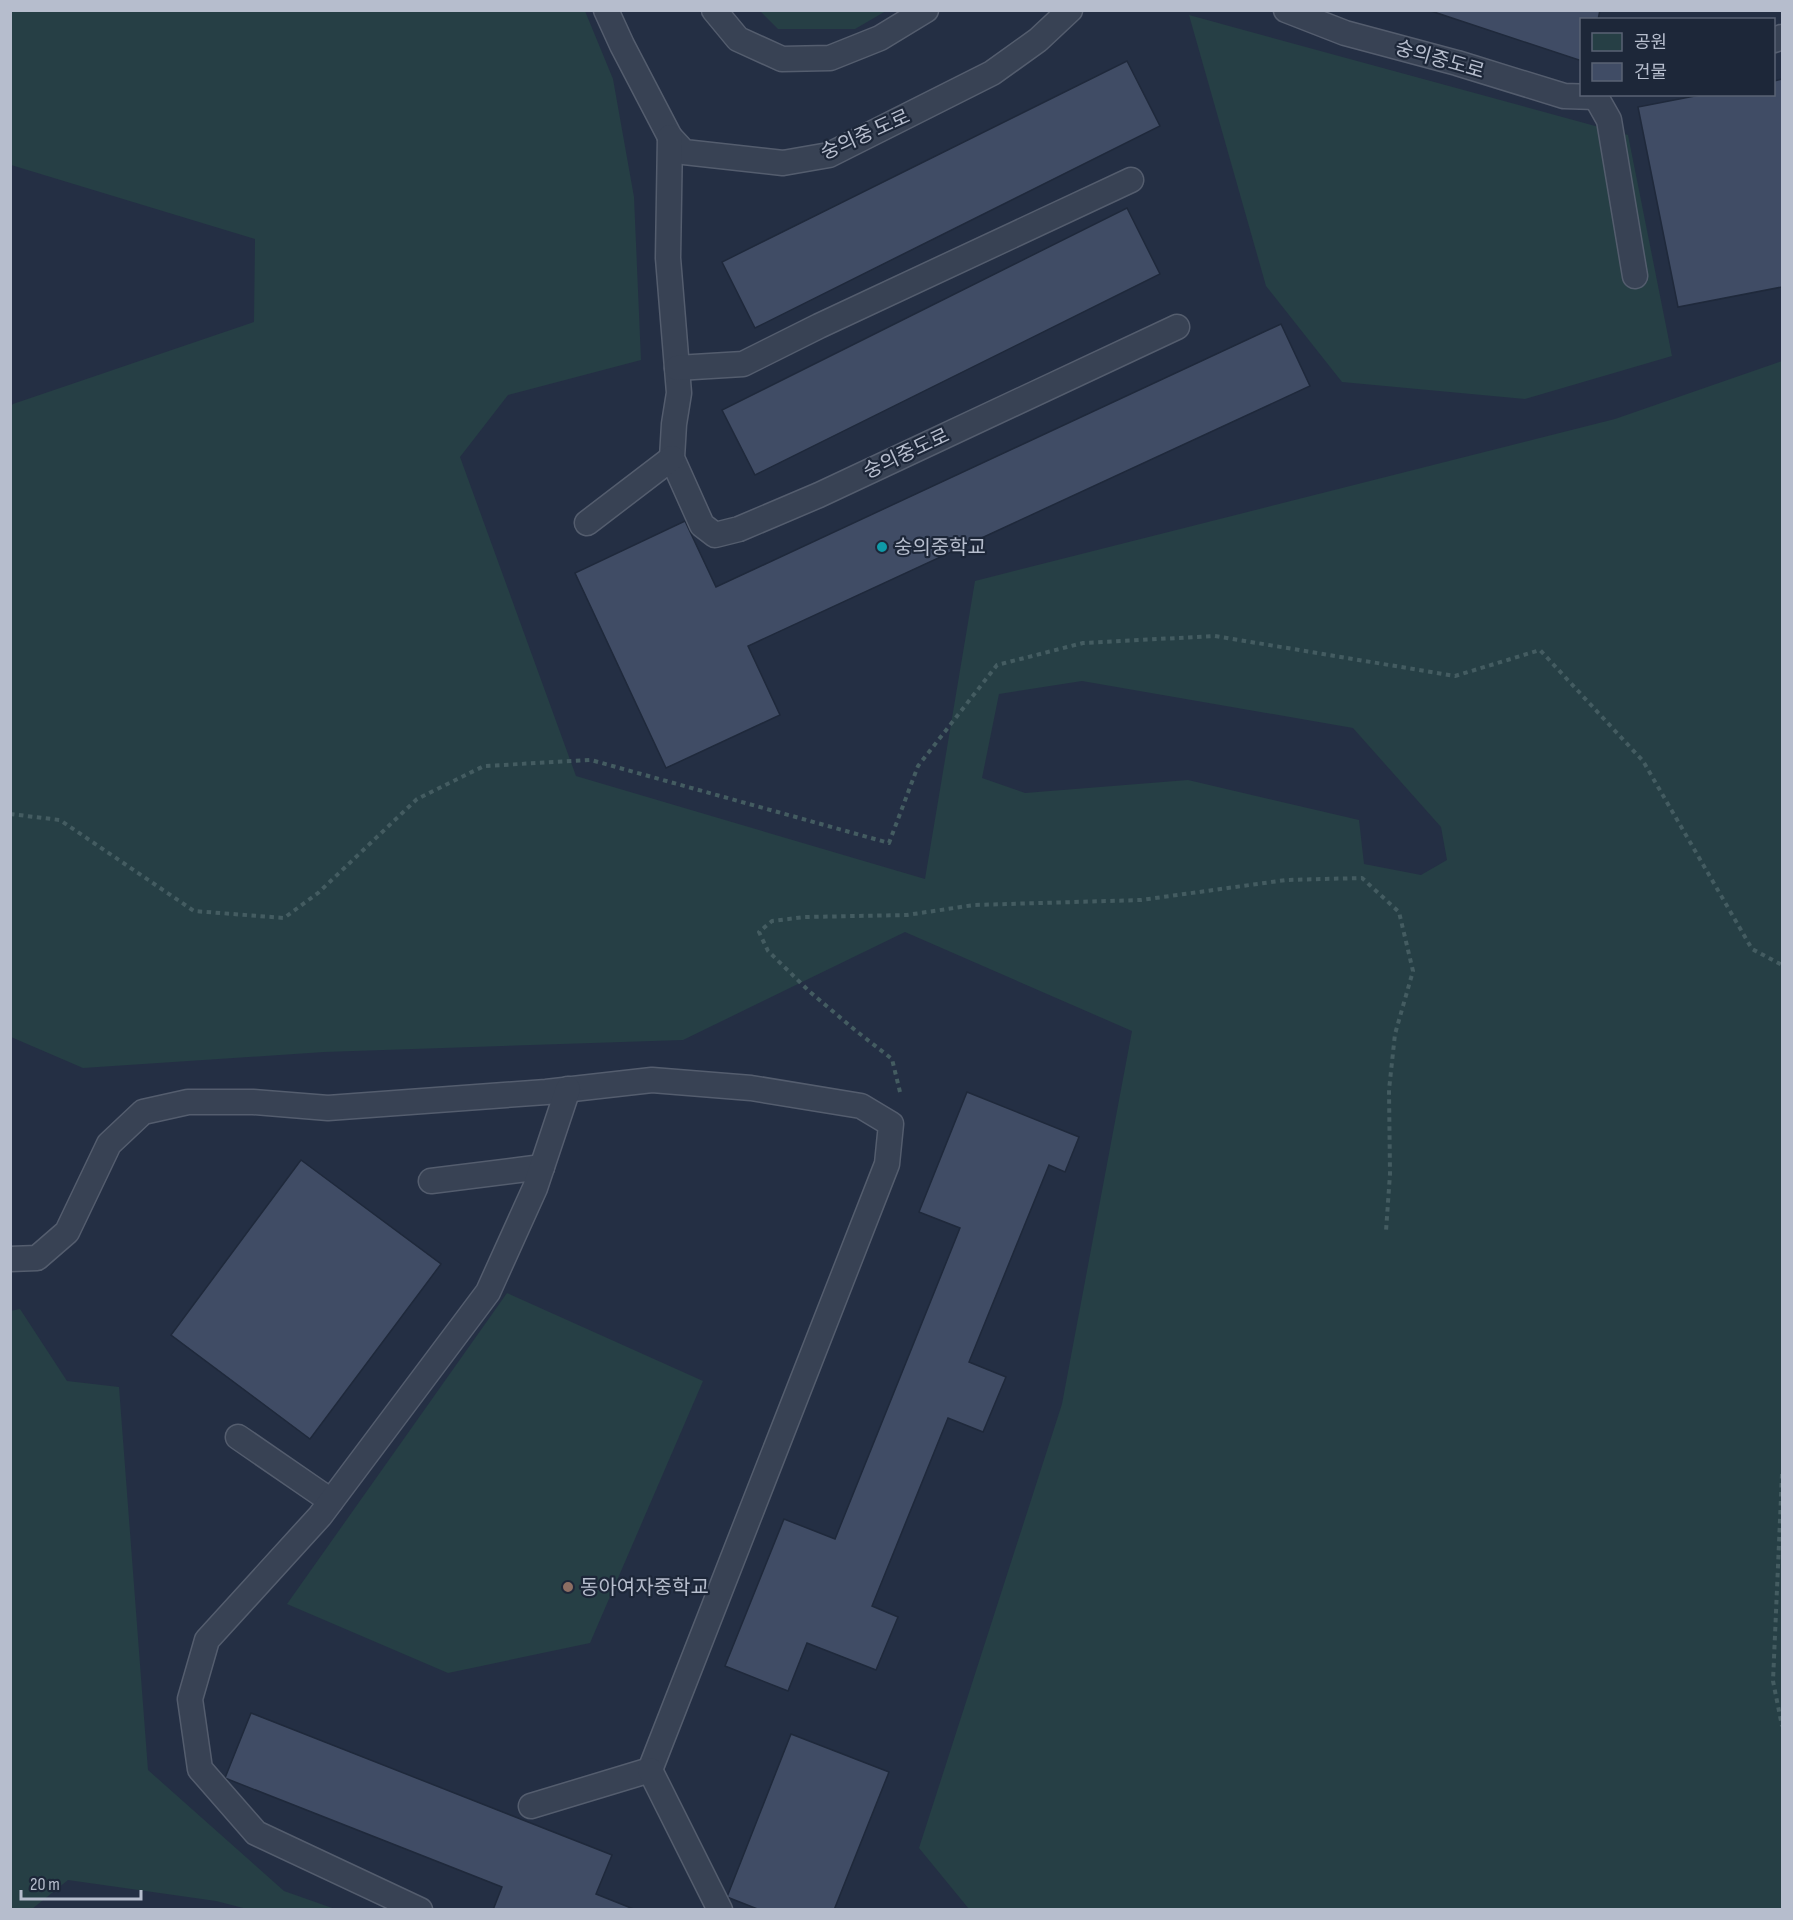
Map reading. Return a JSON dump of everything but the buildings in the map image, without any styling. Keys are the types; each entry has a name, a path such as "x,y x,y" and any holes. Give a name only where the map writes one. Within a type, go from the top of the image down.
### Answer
{"lane":[{"name":"숭의중 도로","path":"606,10 670,137 684,152 783,163 829,155 992,73 1038,40 1070,10"},
{"path":"714,10 738,39 782,59 792,59 830,58 880,38 926,10"},
{"name":"숭의중도로","path":"1286,10 1345,33 1457,63 1564,96 1597,96 1609,120 1635,276"},
{"name":"숭의중도로","path":"670,137 668,258 679,393 672,458 702,525 715,535 739,529 819,495 1177,327"},
{"path":"677,369 743,364 1131,180"},
{"path":"587,523 672,458"},
{"path":"10,1259 37,1258 68,1232 109,1144 143,1112 188,1102 253,1102 328,1108 652,1080 752,1088 861,1106 891,1124 888,1164 650,1770 720,1910"},
{"path":"420,1910 256,1833 200,1769 190,1699 207,1640 290,1551 331,1502 488,1292 535,1188 568,1089"},
{"path":"431,1181 542,1167"},
{"path":"238,1437 331,1502"},
{"path":"531,1806 650,1770"}],"path":[{"path":"10,814 60,820 194,911 284,918 318,893 417,799 484,766 591,760 889,843 918,766 997,665 1083,643 1215,636 1455,676 1540,650 1643,761 1752,949 1782,965"},
{"path":"891,1124 900,1089 892,1059 810,992 768,951 759,932 772,921 805,917 907,915 974,905 1142,900 1286,880 1362,878 1399,912 1413,971 1395,1034 1389,1090 1390,1174 1386,1231"},
{"path":"1782,1474 1773,1681 1782,1726"}],"green space":[{"path":"10,11 585,11 613,79 634,197 641,360 508,395 460,457 576,776 925,879 975,581 1615,419 1782,361 1782,1909 969,1909 919,1848 1062,1404 1132,1031 905,932 683,1040 324,1052 83,1068 11,1037 11,406 254,322 255,239 11,165","holes":["1082,681 1353,728 1441,827 1447,860 1421,875 1364,864 1359,820 1188,780 1025,793 982,778 999,694"]},
{"path":"760,11 886,11 855,29 778,29"},
{"path":"1189,15 1628,135 1672,356 1525,399 1342,382 1266,286"},
{"path":"507,1293 703,1381 590,1643 448,1673 287,1604"},
{"path":"20,1309 67,1381 119,1387 148,1770 284,1891 335,1909 247,1909 216,1901 68,1880 32,1909 11,1909 10,1311"}],"place":[{"name":"숭의중학교","path":"882,547"},
{"name":"동아여자중학교","path":"568,1587"}]}
